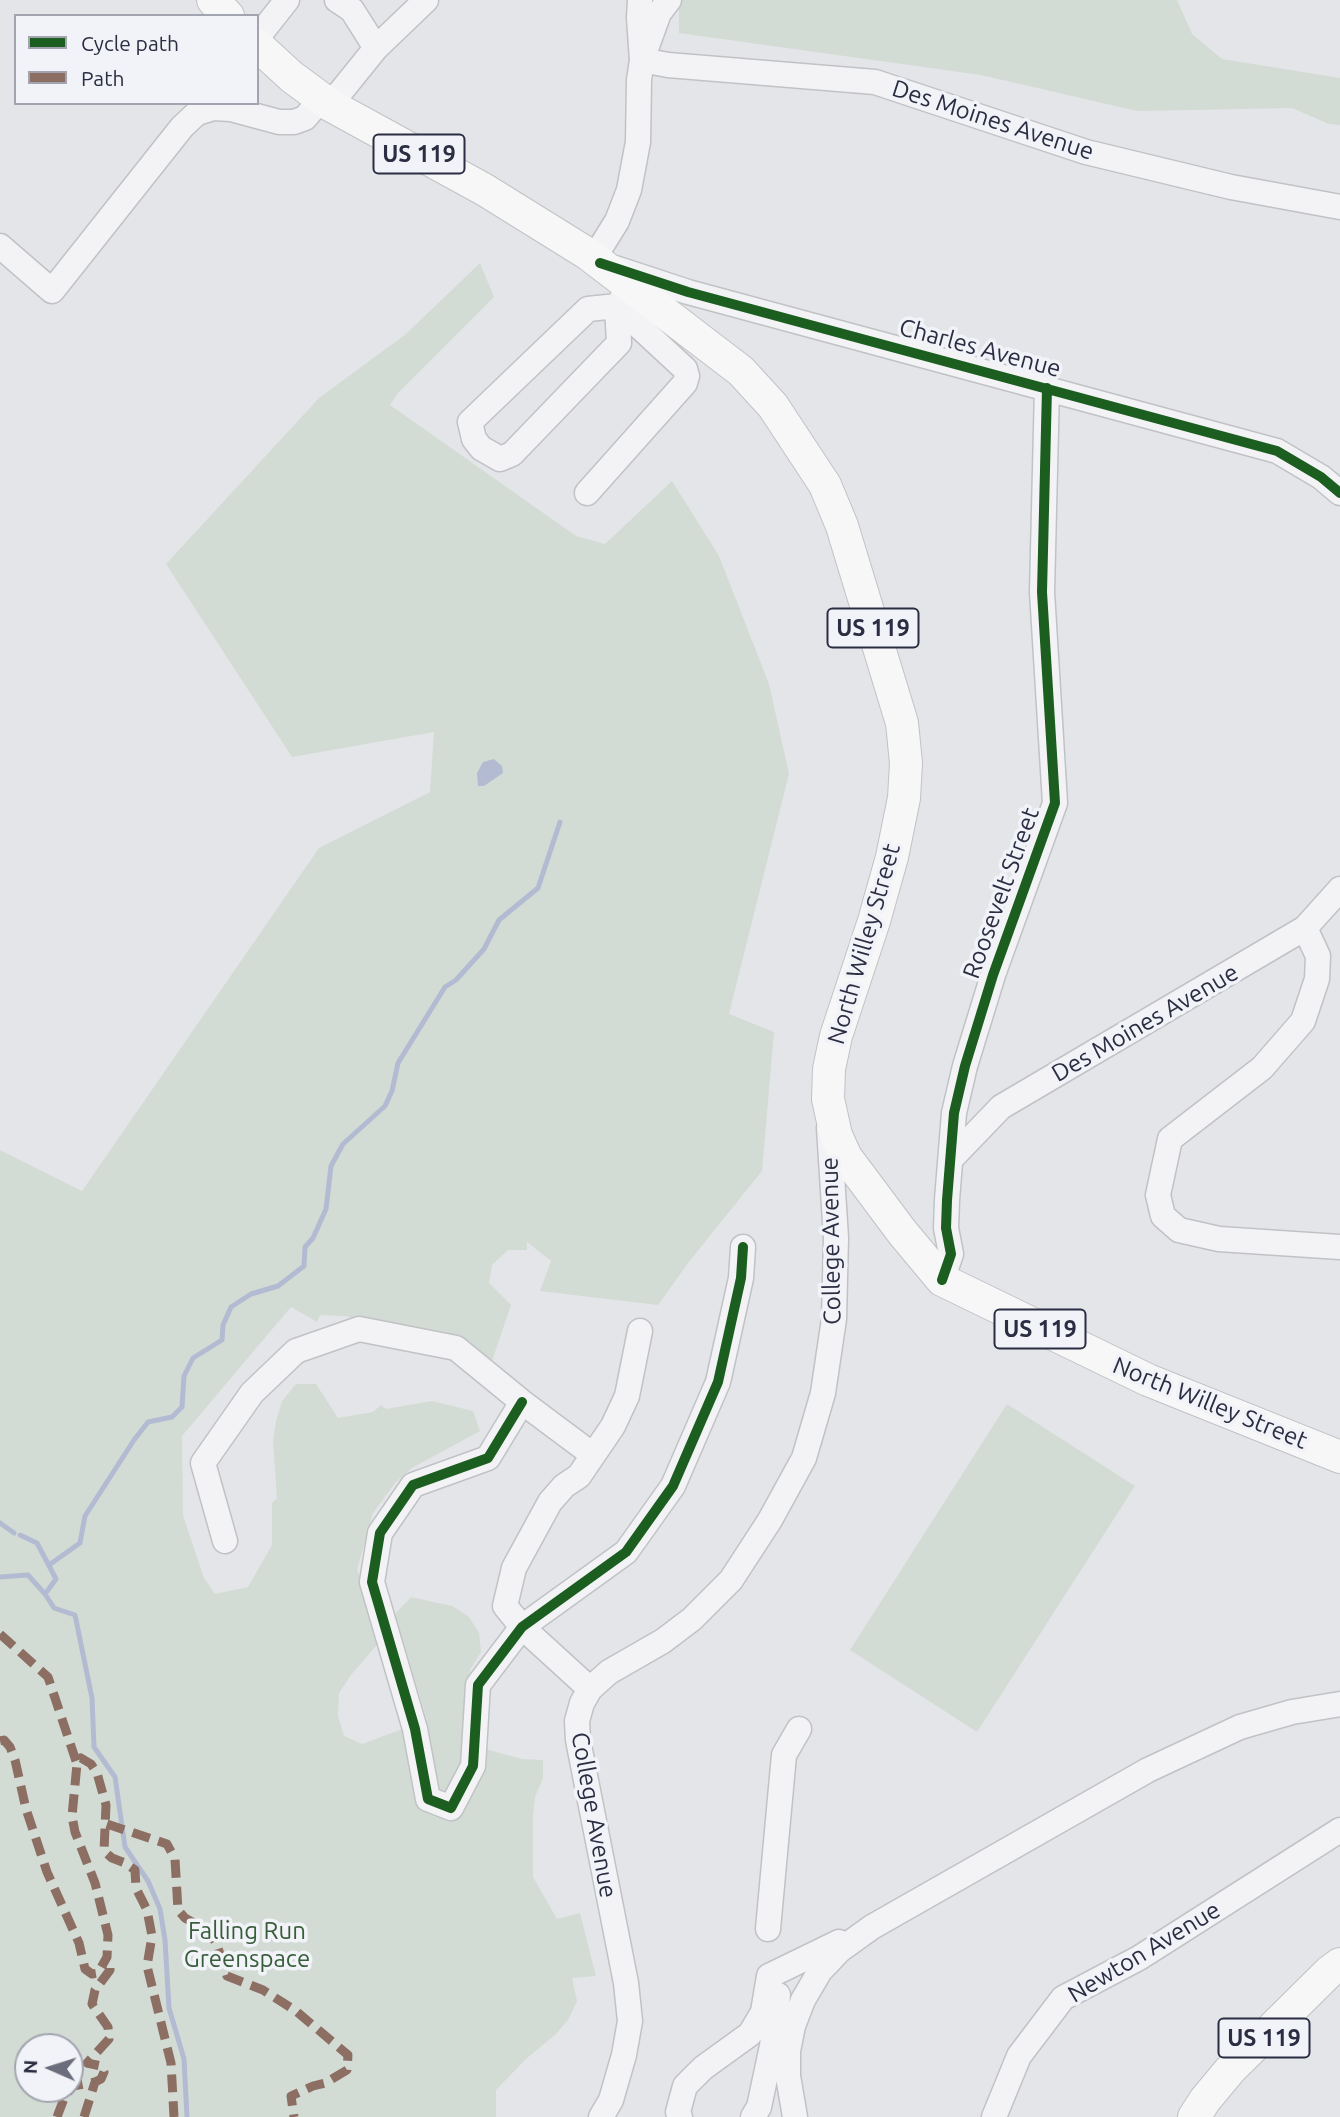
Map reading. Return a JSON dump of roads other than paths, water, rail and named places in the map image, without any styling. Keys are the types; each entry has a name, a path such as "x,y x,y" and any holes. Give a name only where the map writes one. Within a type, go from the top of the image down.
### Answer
{"main road":[{"path":"213,0 226,14"},
{"name":"US 119","path":"259,47 325,102 485,190 594,258"},
{"name":"North Willey Street","path":"594,258 624,296 741,371 773,406 800,443 825,485 842,526 902,723 906,763 904,798 892,857 836,1036 829,1069 828,1099 836,1135 846,1157 942,1280 1147,1380 1340,1457"},
{"name":"US 119","path":"1194,2117 1230,2070 1340,1964"}],"street":[{"path":"259,35 287,0"},
{"path":"337,0 352,10 376,48"},
{"path":"0,246 52,291 182,127 197,113 213,108 231,108 279,122 294,122 305,118 325,102 426,0"},
{"path":"594,258 617,221 629,190 638,142 642,60 640,0"},
{"path":"642,60 659,13 669,0"},
{"name":"Des Moines Avenue","path":"642,60 668,65 875,82 1086,152 1231,187 1340,207"},
{"name":"Charles Avenue","path":"594,258 688,292 1278,451 1321,477 1340,493"},
{"path":"624,296 618,344 512,454 500,459 481,448 474,439 470,422 588,309 624,296"},
{"path":"587,493 685,383 687,376 685,369 624,296"},
{"name":"Roosevelt Street","path":"942,1280 951,1254 946,1228 954,1113 965,1066 993,975 1055,803 1041,592 1047,388"},
{"name":"Des Moines Avenue","path":"951,1159 1001,1107 1305,928 1340,889"},
{"path":"1305,928 1318,957 1317,979 1303,1021 1262,1068 1170,1139 1158,1195 1163,1216 1179,1230 1219,1239 1340,1247"},
{"name":"College Avenue","path":"601,2117 611,2100 618,2078 630,2021 626,1983 578,1740 577,1721 582,1703 590,1689 609,1672 663,1641 692,1619 731,1580 770,1520 804,1458 823,1393 834,1319 835,1238 828,1099"},
{"path":"522,1402 488,1458 413,1485 380,1533 372,1581 403,1696 415,1729 428,1799 451,1808 473,1766 478,1685 523,1627 626,1552 673,1486 718,1382 741,1278 743,1247"},
{"path":"225,1541 203,1463 252,1393 296,1351 359,1329 456,1348 593,1455"},
{"path":"590,1689 523,1627 505,1606 514,1568 550,1502 564,1486 579,1476 628,1396 640,1331"},
{"path":"680,2117 678,2112 684,2086 702,2068 750,2034 763,2012 774,1976 889,1917 1186,1751 1240,1727 1292,1712 1340,1704"},
{"path":"768,1930 784,1755 799,1729"},
{"name":"Newton Avenue","path":"994,2117 1019,2056 1063,1998 1139,1958 1340,1830"},
{"path":"794,2117 788,2076 788,2051 793,2026 803,2000 820,1971 840,1950 889,1917"},
{"path":"753,2117 759,2107 772,2046 774,1976"}],"water":[{"path":"494,759 502,766 503,773 484,786 478,786 477,773 483,762"}],"waterway":[{"path":"49,1565 80,1543 85,1516 148,1422 172,1417 182,1407 184,1376 193,1358 222,1340 223,1325 231,1307 251,1294 278,1286 304,1266 305,1247 313,1238 326,1209 331,1166 343,1144 385,1106 392,1091 398,1063 445,987 456,980 484,949 499,920 538,888 560,822"},
{"path":"0,1523 14,1533"},
{"path":"20,1535 37,1543 56,1579 45,1594 54,1608 75,1615 92,1698 94,1747 115,1777 125,1847 148,1881 160,1909 165,1940 169,2008 184,2059 187,2117"},
{"path":"0,1577 28,1575 45,1594"}],"park label":[{"name":"Falling Run Greenspace","path":"247,1945"}]}
